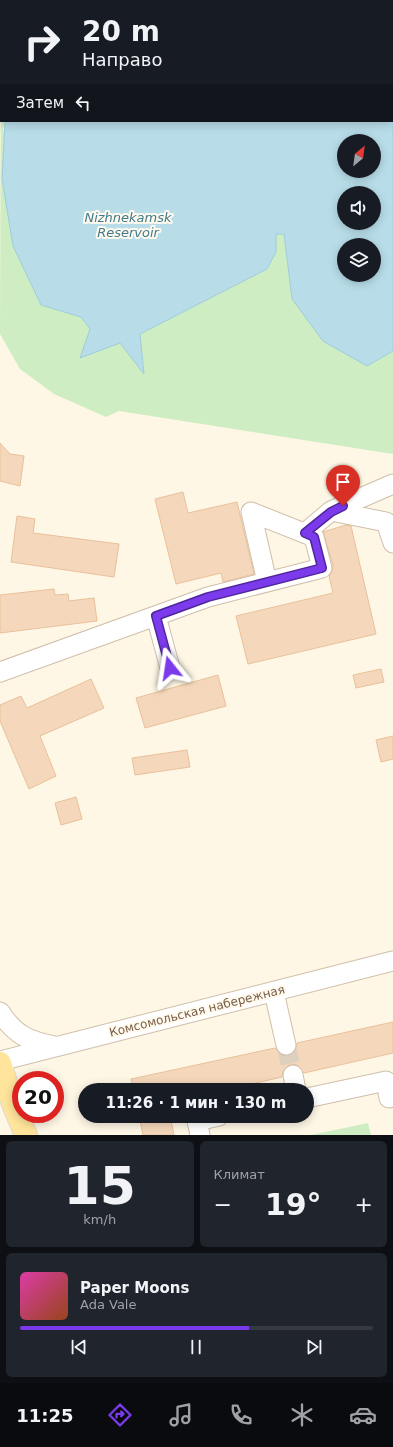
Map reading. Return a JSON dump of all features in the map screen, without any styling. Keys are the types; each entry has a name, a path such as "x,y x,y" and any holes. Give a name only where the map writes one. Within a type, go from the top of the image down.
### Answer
{"main road":[{"path":"0,1062 7,1107 26,1135"}],"street":[{"path":"305,533 331,512 393,484"},
{"path":"0,672 208,597 267,582 322,568 314,537 251,512 267,582"},
{"path":"331,512 386,522 393,543"},
{"path":"156,616 170,668"},
{"name":"Комсомольская набережная","path":"0,1062 393,960"},
{"path":"274,992 286,1045"},
{"path":"0,1012 9,1026 22,1036 38,1043 56,1047"},
{"path":"314,1096 386,1081 389,1098 391,1097"},
{"path":"197,1123 200,1135"}],"green space":[{"path":"1,122 5,122 3,129 41,305 81,317 90,329 120,343 144,373 140,334 267,269 276,252 276,234 284,234 292,299 367,366 393,351 393,454 119,411 106,417 54,394 20,369 0,334"},
{"path":"368,1123 371,1135 311,1135"}],"water":[{"name":"Nizhnekamsk Reservoir","path":"5,122 393,122 393,351 367,366 323,341 292,299 284,234 276,234 276,252 267,269 140,334 144,374 120,343 80,358 90,329 81,317 41,305 13,246 2,179"}],"building":[{"path":"0,443 10,454 24,456 20,486 0,481"},
{"path":"183,492 188,513 237,502 254,574 223,582 221,573 176,584 155,499"},
{"path":"17,516 35,519 33,533 119,544 114,577 11,562"},
{"path":"346,525 351,526 376,634 248,664 236,616 333,593 329,576 333,565 323,532"},
{"path":"54,589 55,595 68,594 69,601 94,598 97,621 0,633 0,595"},
{"path":"381,669 384,682 356,688 353,675"},
{"path":"218,675 226,706 145,728 136,698"},
{"path":"91,679 104,708 40,736 56,776 29,789 0,721 0,705 21,696 27,708"},
{"path":"393,736 393,759 381,762 376,740"},
{"path":"187,750 190,767 135,775 132,758"},
{"path":"76,797 82,819 61,825 55,803"},
{"path":"393,1022 393,1053 304,1073 297,1065 290,1064 283,1071 282,1077 256,1083 132,1083 131,1079 275,1048 282,1055 288,1056 294,1053 297,1043"},
{"path":"140,1123 171,1123 174,1135 143,1135"}],"tunnel":[{"path":"286,1045 293,1075"}],"route":[{"path":"170,668 156,616 208,597 322,568 314,537 305,533 331,512 343,506"}]}
